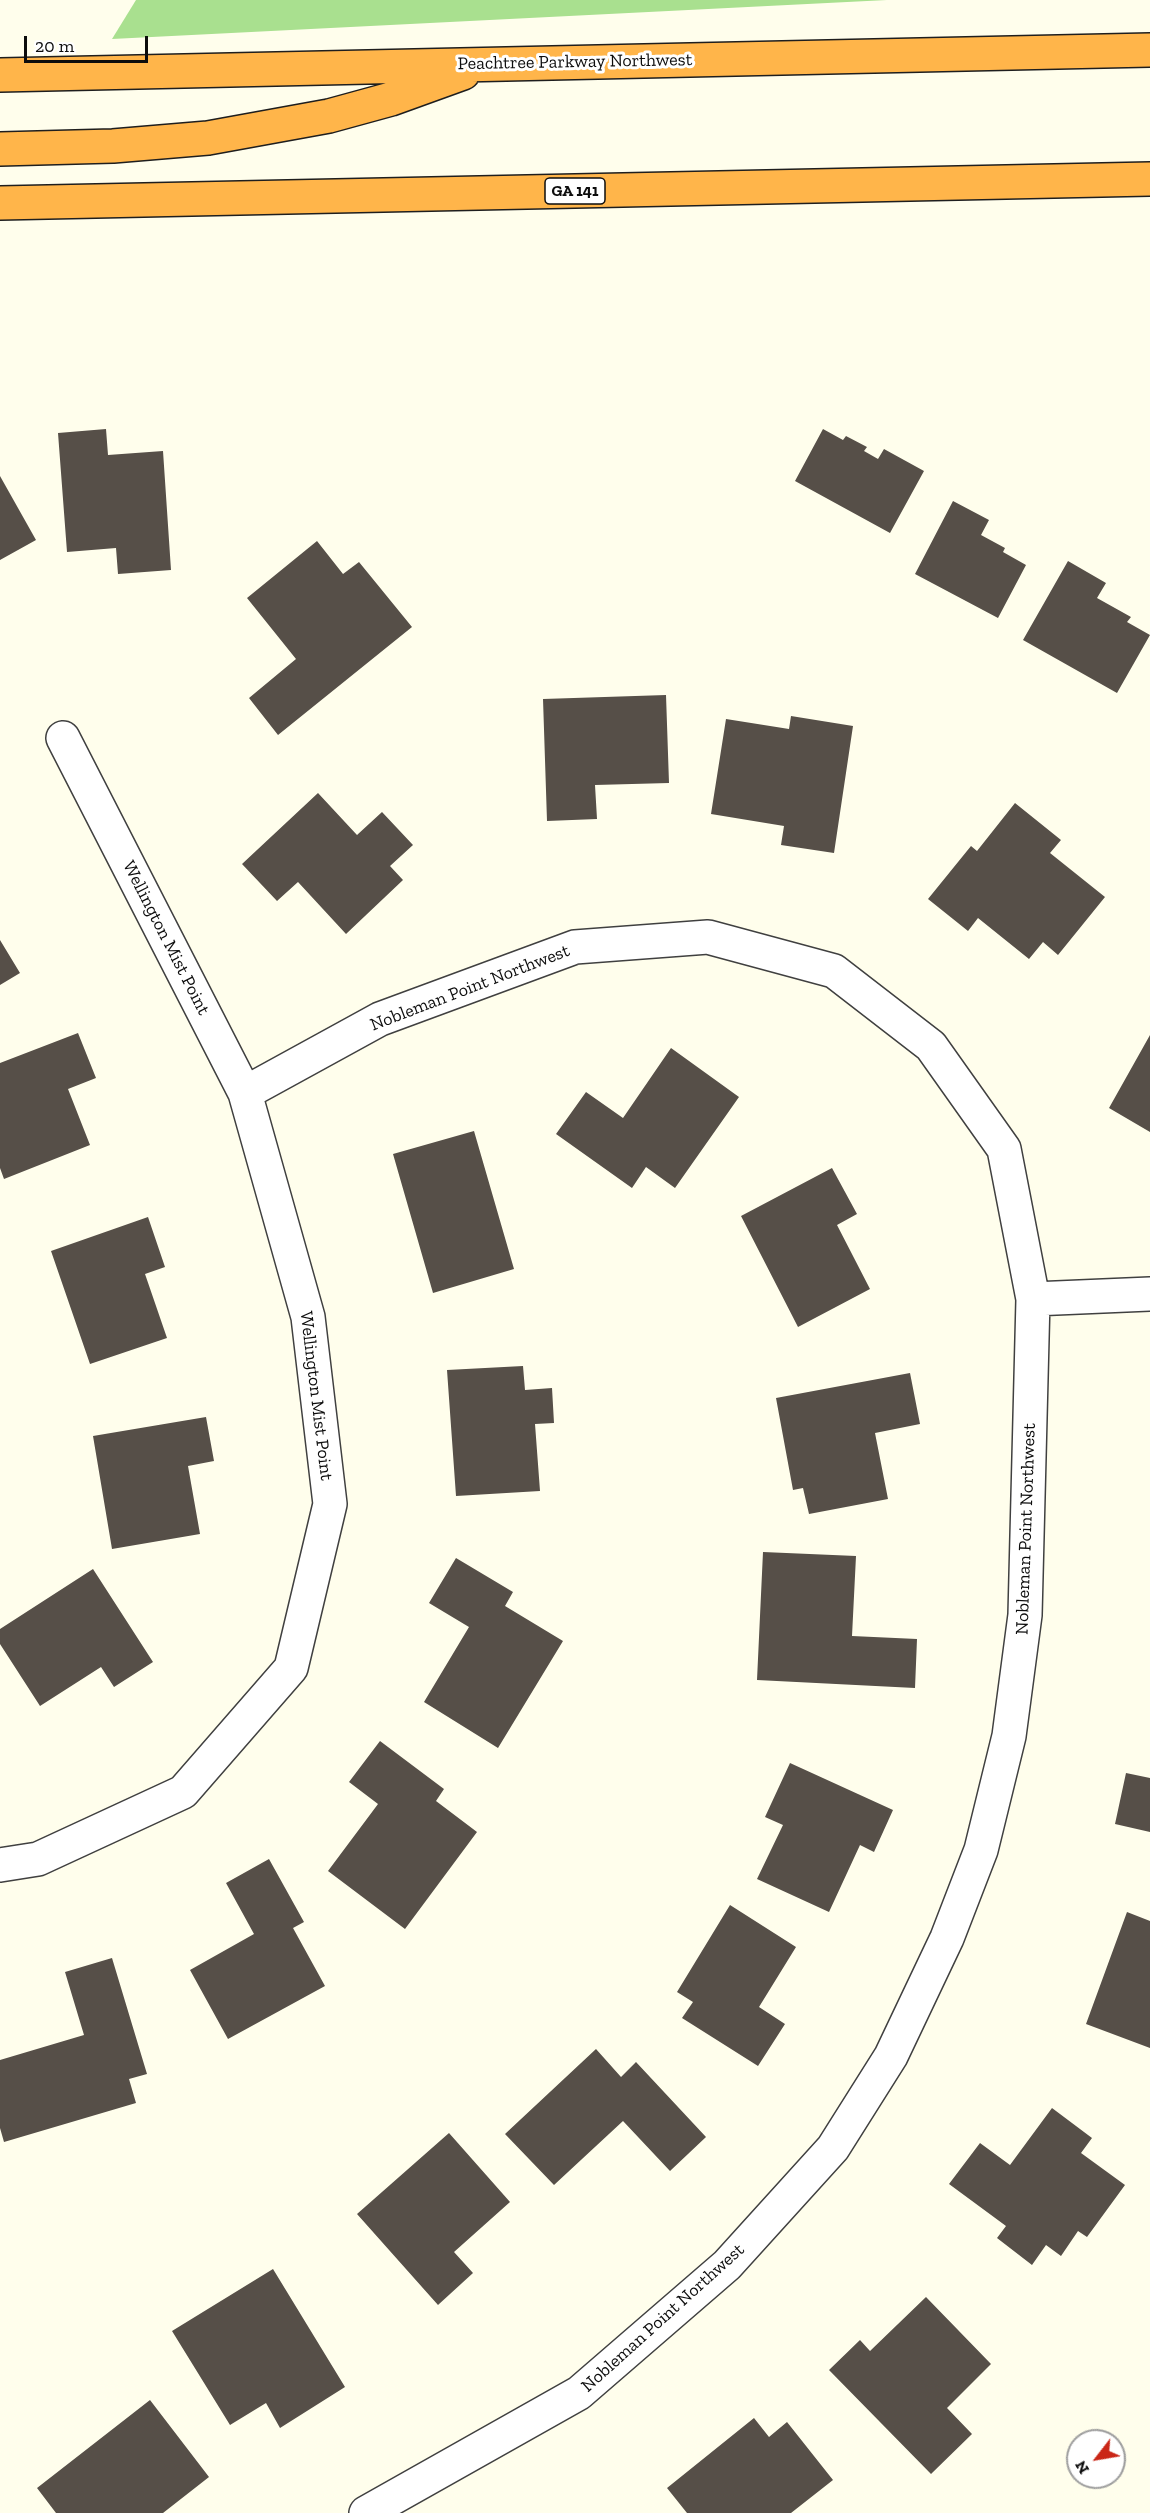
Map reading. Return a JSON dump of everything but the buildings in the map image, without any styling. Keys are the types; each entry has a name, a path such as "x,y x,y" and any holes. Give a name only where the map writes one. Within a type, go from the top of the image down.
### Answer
{"highway":[{"name":"Peachtree Parkway Northwest","path":"0,75 1150,50"},
{"path":"0,148 125,146 208,138 339,113 392,99 485,64"},
{"name":"GA 141","path":"0,203 1150,179"}],"street":[{"name":"Wellington Mist Point","path":"0,1865 38,1859 183,1792 291,1668 330,1504 308,1317 246,1093 63,738"},
{"name":"Nobleman Point Northwest","path":"246,1093 380,1020 575,947 708,937 834,971 931,1046 1004,1149 1033,1299 1025,1615 1009,1736 981,1850 947,1938 891,2056 833,2148 727,2265 579,2393 366,2513"},
{"path":"1033,1299 1150,1294"}],"green space":[{"path":"136,0 887,0 112,39"}]}
